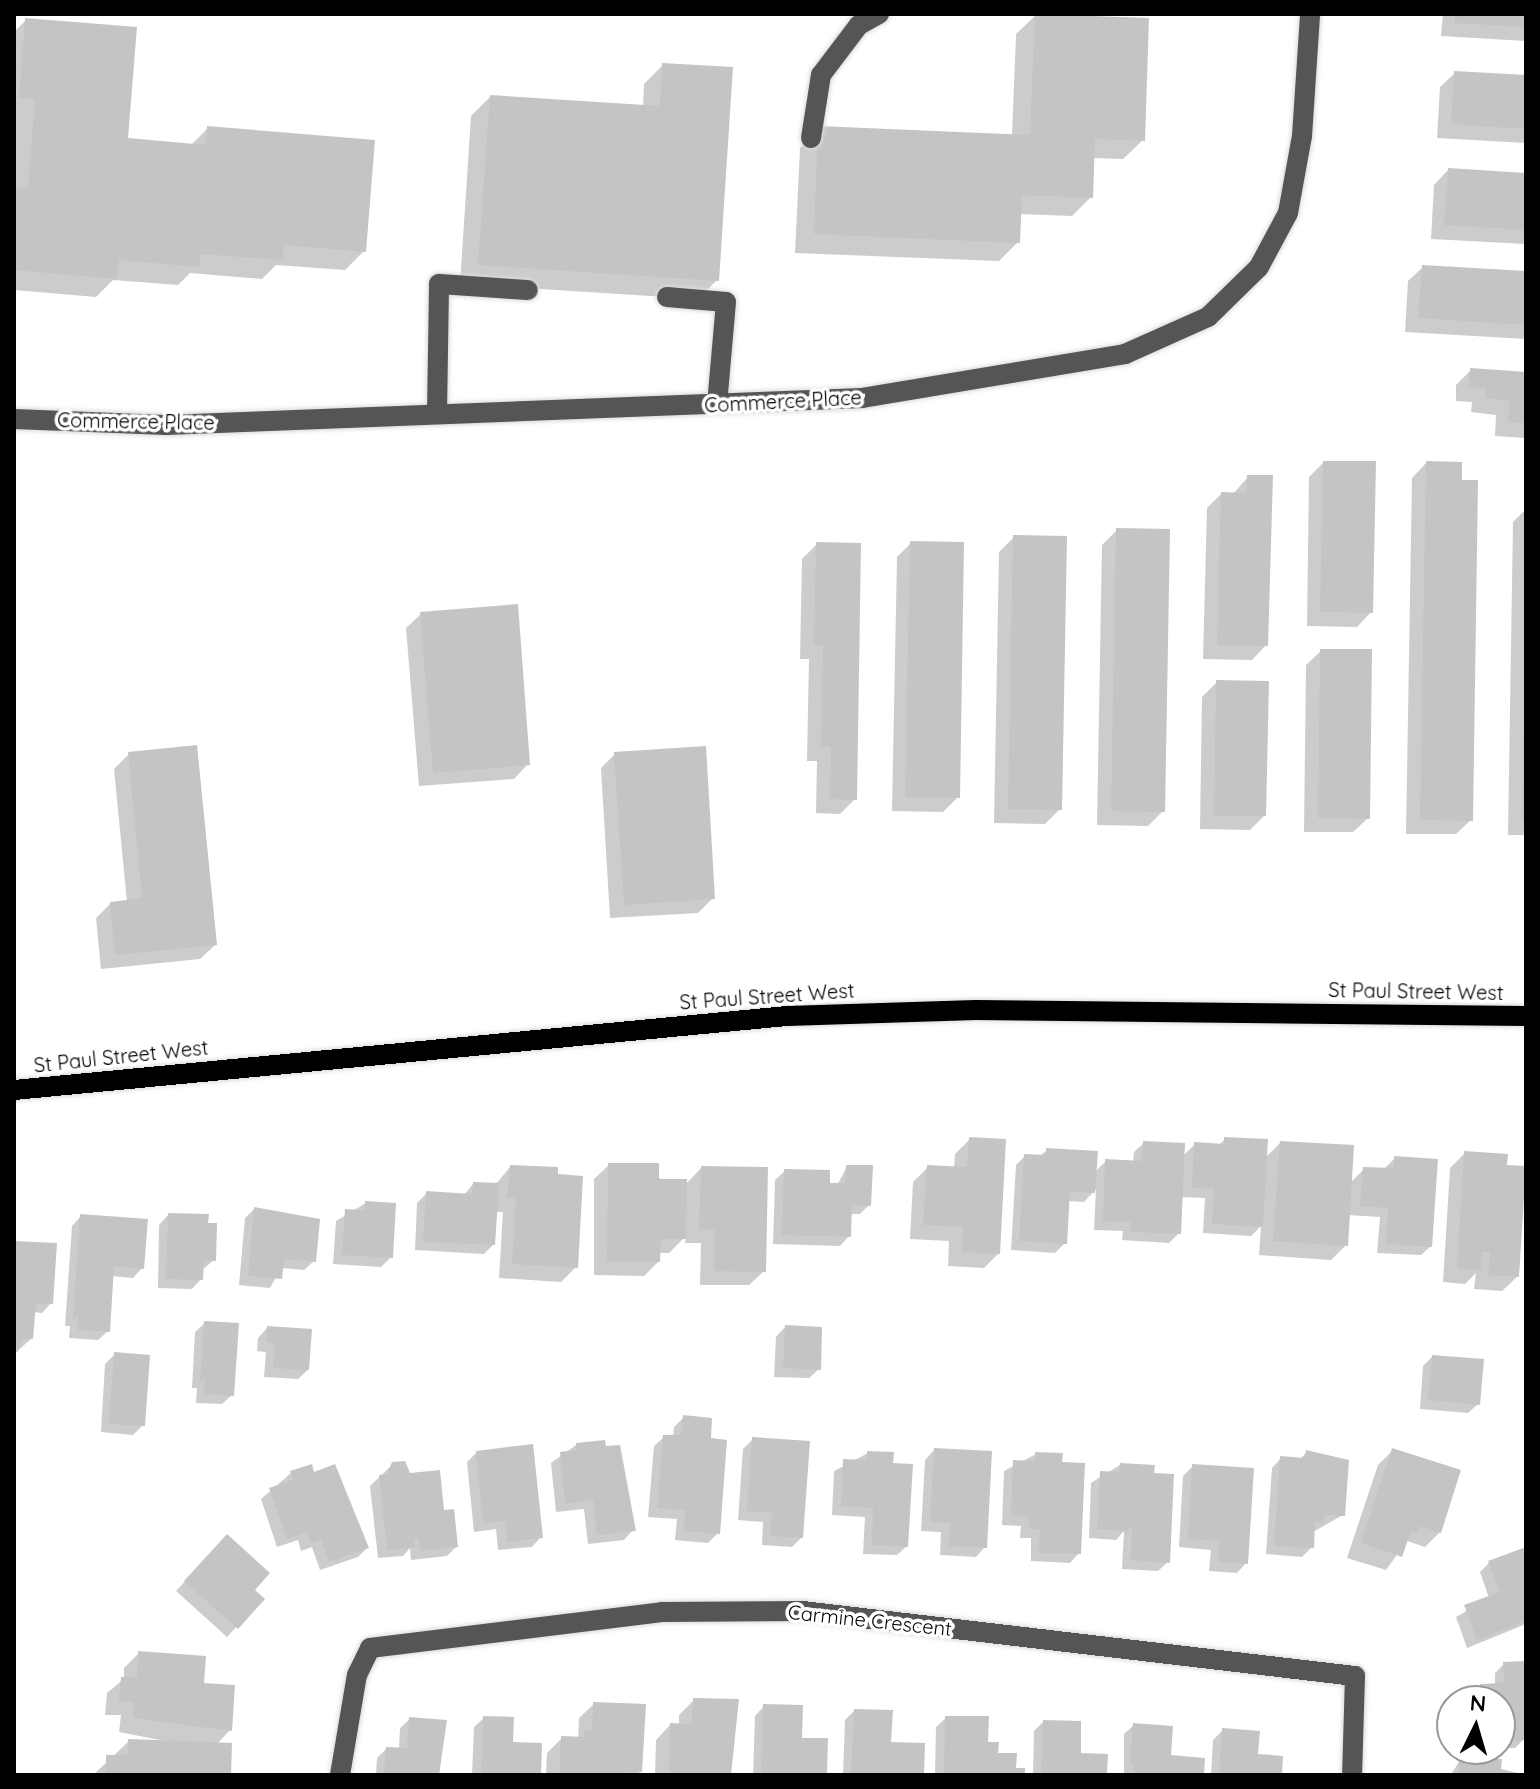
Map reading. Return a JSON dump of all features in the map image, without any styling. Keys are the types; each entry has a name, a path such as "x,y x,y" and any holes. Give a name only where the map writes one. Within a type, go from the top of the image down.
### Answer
{"main road":[{"name":"St Paul Street West","path":"14,1090 787,1016 976,1010 1526,1016"}],"street":[{"path":"811,138 821,75 859,25 879,14"},
{"name":"Commerce Place","path":"14,419 166,425 862,398 1125,354 1208,317 1259,267 1288,213 1302,136 1310,14"},
{"path":"437,414 439,284 528,290"},
{"path":"667,297 726,302 717,404"},
{"name":"Carmine Crescent","path":"340,1775 357,1675 370,1648 662,1612 803,1611 1355,1676 1352,1775"}],"building":[{"path":"1035,14 1149,18 1145,141 1095,139 1093,198 1022,195 1020,243 814,234 818,126 1030,135"},
{"path":"1455,14 1526,14 1526,27 1455,23"},
{"path":"25,18 137,27 128,138 206,145 207,126 375,140 366,252 284,245 283,260 200,254 199,267 119,260 117,279 14,270 14,187 28,188 35,99 19,98"},
{"path":"662,63 733,67 719,281 478,265 490,95 660,106"},
{"path":"1454,71 1526,75 1526,129 1451,124"},
{"path":"1448,168 1526,173 1526,230 1444,225"},
{"path":"1422,265 1526,271 1526,325 1418,318"},
{"path":"1470,368 1526,372 1526,423 1508,422 1510,401 1485,398 1486,388 1469,387"},
{"path":"1323,461 1376,461 1373,613 1320,612"},
{"path":"1426,461 1462,462 1462,480 1478,480 1473,821 1420,820"},
{"path":"1247,475 1273,475 1268,646 1217,645 1221,492 1246,493"},
{"path":"1116,528 1170,529 1165,812 1111,811"},
{"path":"1013,535 1067,536 1062,810 1008,809"},
{"path":"910,541 964,542 960,798 905,797"},
{"path":"816,542 861,543 857,800 830,799 831,747 821,747 823,645 814,645"},
{"path":"518,604 530,765 433,773 420,612"},
{"path":"1320,649 1372,649 1370,819 1318,818"},
{"path":"1216,680 1269,681 1266,816 1214,816"},
{"path":"1523,733 1526,733 1526,821 1522,821"},
{"path":"197,745 217,945 115,955 110,902 142,898 128,752"},
{"path":"706,746 715,899 624,905 614,752"},
{"path":"969,1137 1006,1139 1000,1254 962,1252 963,1227 923,1225 927,1165 967,1167"},
{"path":"1224,1137 1268,1139 1263,1227 1212,1224 1214,1189 1192,1188 1194,1142 1224,1144"},
{"path":"1143,1141 1185,1143 1181,1234 1131,1232 1131,1222 1103,1221 1105,1159 1142,1161"},
{"path":"1280,1141 1354,1145 1348,1246 1273,1241"},
{"path":"1046,1148 1098,1151 1095,1193 1070,1191 1067,1244 1019,1241 1024,1154 1046,1155"},
{"path":"1464,1151 1508,1154 1507,1165 1526,1166 1519,1277 1488,1275 1490,1252 1482,1252 1481,1270 1457,1268"},
{"path":"1394,1156 1438,1159 1432,1247 1386,1244 1388,1208 1360,1206 1363,1167 1394,1168"},
{"path":"608,1163 659,1163 659,1179 687,1179 686,1239 661,1239 660,1262 607,1261"},
{"path":"510,1165 558,1167 558,1174 583,1176 578,1268 512,1264 516,1198 507,1198"},
{"path":"846,1165 873,1165 871,1206 852,1205 851,1237 782,1235 784,1169 830,1170 830,1183 845,1183"},
{"path":"701,1166 768,1167 766,1272 714,1271 715,1230 699,1229"},
{"path":"473,1182 499,1183 495,1245 423,1242 426,1191 472,1194"},
{"path":"365,1201 396,1203 393,1258 342,1255 345,1209 365,1210"},
{"path":"254,1207 320,1219 316,1262 284,1259 282,1279 248,1276"},
{"path":"168,1213 209,1214 208,1223 217,1223 216,1261 204,1261 203,1280 166,1279"},
{"path":"80,1214 148,1219 144,1269 114,1266 110,1332 78,1330 78,1317 73,1317"},
{"path":"14,1241 57,1243 53,1304 36,1303 33,1339 23,1339 17,1353"},
{"path":"204,1321 239,1323 234,1396 204,1394 205,1379 200,1380"},
{"path":"785,1325 822,1327 821,1370 783,1368"},
{"path":"267,1326 312,1329 309,1370 273,1368 275,1343 266,1342"},
{"path":"114,1352 150,1355 145,1426 109,1424"},
{"path":"1432,1355 1484,1359 1480,1405 1428,1400"},
{"path":"683,1415 712,1418 711,1438 727,1440 720,1534 684,1531 685,1510 657,1508 663,1435 681,1435"},
{"path":"752,1437 810,1441 803,1538 770,1536 772,1513 747,1511"},
{"path":"605,1440 606,1446 620,1445 636,1531 597,1535 593,1500 565,1504 560,1452 576,1450 576,1443"},
{"path":"533,1444 543,1538 507,1542 505,1521 483,1523 476,1451"},
{"path":"934,1448 992,1451 987,1548 949,1546 950,1523 930,1522"},
{"path":"1392,1448 1461,1470 1441,1533 1420,1526 1418,1533 1411,1531 1402,1557 1361,1543"},
{"path":"1306,1450 1349,1460 1345,1516 1325,1515 1324,1523 1315,1522 1314,1548 1274,1546 1280,1456 1305,1458"},
{"path":"867,1451 894,1452 893,1463 913,1464 908,1547 872,1545 873,1508 841,1506 843,1459 867,1460"},
{"path":"1035,1452 1063,1453 1062,1462 1085,1463 1081,1554 1039,1553 1040,1529 1029,1529 1029,1517 1011,1516 1013,1460 1035,1461"},
{"path":"405,1461 410,1473 440,1470 444,1510 454,1509 458,1547 420,1551 419,1539 414,1539 415,1547 387,1550 379,1475 387,1474 392,1462"},
{"path":"1120,1463 1155,1465 1154,1473 1174,1474 1170,1563 1131,1560 1132,1526 1127,1531 1097,1529 1100,1471 1119,1472"},
{"path":"312,1464 314,1472 335,1464 369,1548 329,1562 321,1539 311,1543 307,1532 287,1539 269,1488 293,1480 290,1471"},
{"path":"1192,1464 1254,1468 1248,1564 1218,1562 1219,1541 1188,1539"},
{"path":"227,1534 270,1573 255,1590 265,1599 238,1629 184,1581"},
{"path":"1526,1547 1526,1621 1477,1640 1464,1605 1500,1592 1488,1561"},
{"path":"138,1651 206,1656 204,1683 235,1685 232,1731 133,1718 134,1702 119,1701 121,1677 137,1677"},
{"path":"1526,1661 1526,1740 1516,1740 1516,1685 1480,1685 1504,1683 1503,1662"},
{"path":"693,1698 739,1699 731,1775 669,1775 670,1723 692,1724"},
{"path":"593,1702 646,1704 642,1772 559,1775 561,1736 584,1737 584,1730 592,1730"},
{"path":"763,1704 803,1705 802,1738 828,1738 827,1775 761,1775"},
{"path":"854,1709 893,1710 891,1742 925,1743 924,1775 851,1775"},
{"path":"483,1716 514,1717 513,1742 542,1743 541,1775 481,1775"},
{"path":"945,1716 989,1716 988,1742 999,1742 998,1753 1017,1753 1016,1768 1025,1768 1025,1775 944,1775"},
{"path":"409,1717 447,1720 439,1775 384,1775 386,1747 407,1748"},
{"path":"1043,1720 1081,1721 1081,1753 1108,1754 1107,1775 1041,1775"},
{"path":"1133,1723 1173,1726 1171,1755 1205,1758 1204,1775 1134,1775 1135,1764 1130,1764"},
{"path":"1222,1728 1260,1731 1258,1754 1283,1756 1282,1775 1219,1775"},
{"path":"128,1739 232,1743 231,1775 106,1775 106,1755 128,1755"},
{"path":"1460,1765 1501,1765 1501,1769 1526,1775 1459,1775"}]}
